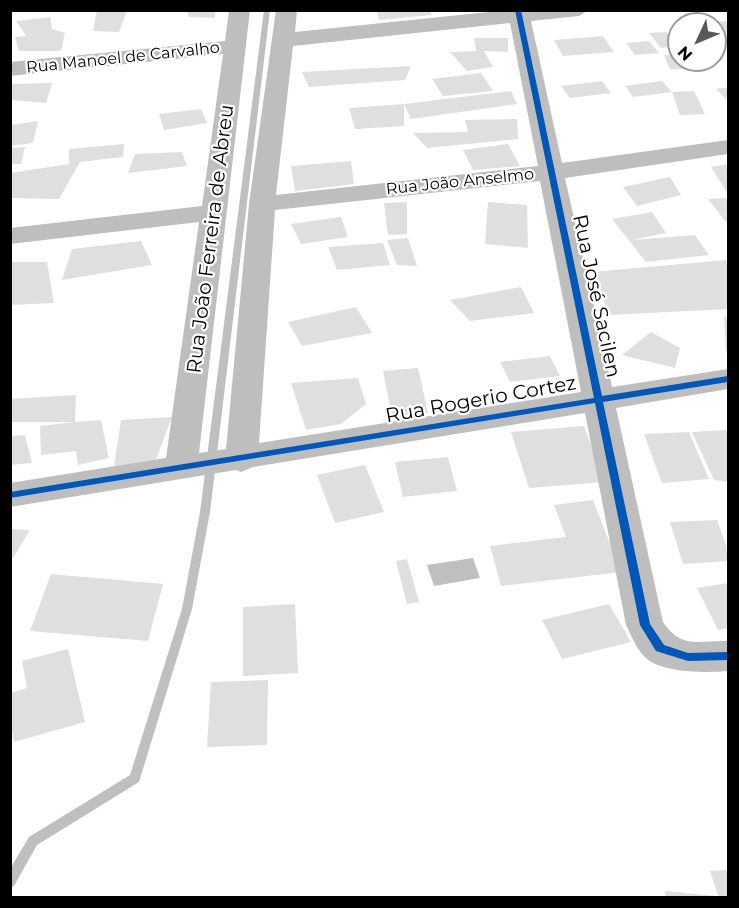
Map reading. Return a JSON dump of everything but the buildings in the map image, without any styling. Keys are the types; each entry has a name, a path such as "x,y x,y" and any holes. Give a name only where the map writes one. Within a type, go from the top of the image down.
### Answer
{"street":[{"name":"Rua João Ferreira de Abreu","path":"181,468 240,10"},
{"path":"241,460 262,204 287,10"},
{"path":"284,40 519,14 579,10"},
{"name":"Rua José Sacilen","path":"519,14 645,625 660,648 688,657 729,656"},
{"name":"Rua Manoel de Carvalho","path":"10,69 236,46"},
{"name":"Rua João Anselmo","path":"262,204 551,172 729,147"},
{"path":"10,236 214,212"},
{"name":"Rua Rogerio Cortez","path":"10,495 241,460 599,398 729,379"}],"shaded area":[{"path":"473,558 480,578 434,586 427,565"}],"waterway":[{"path":"10,882 33,841 135,778 187,609 205,512 267,10"}],"cycle path":[{"path":"518,10 645,625 660,648 688,657 728,656"},
{"path":"10,495 728,379"}]}
